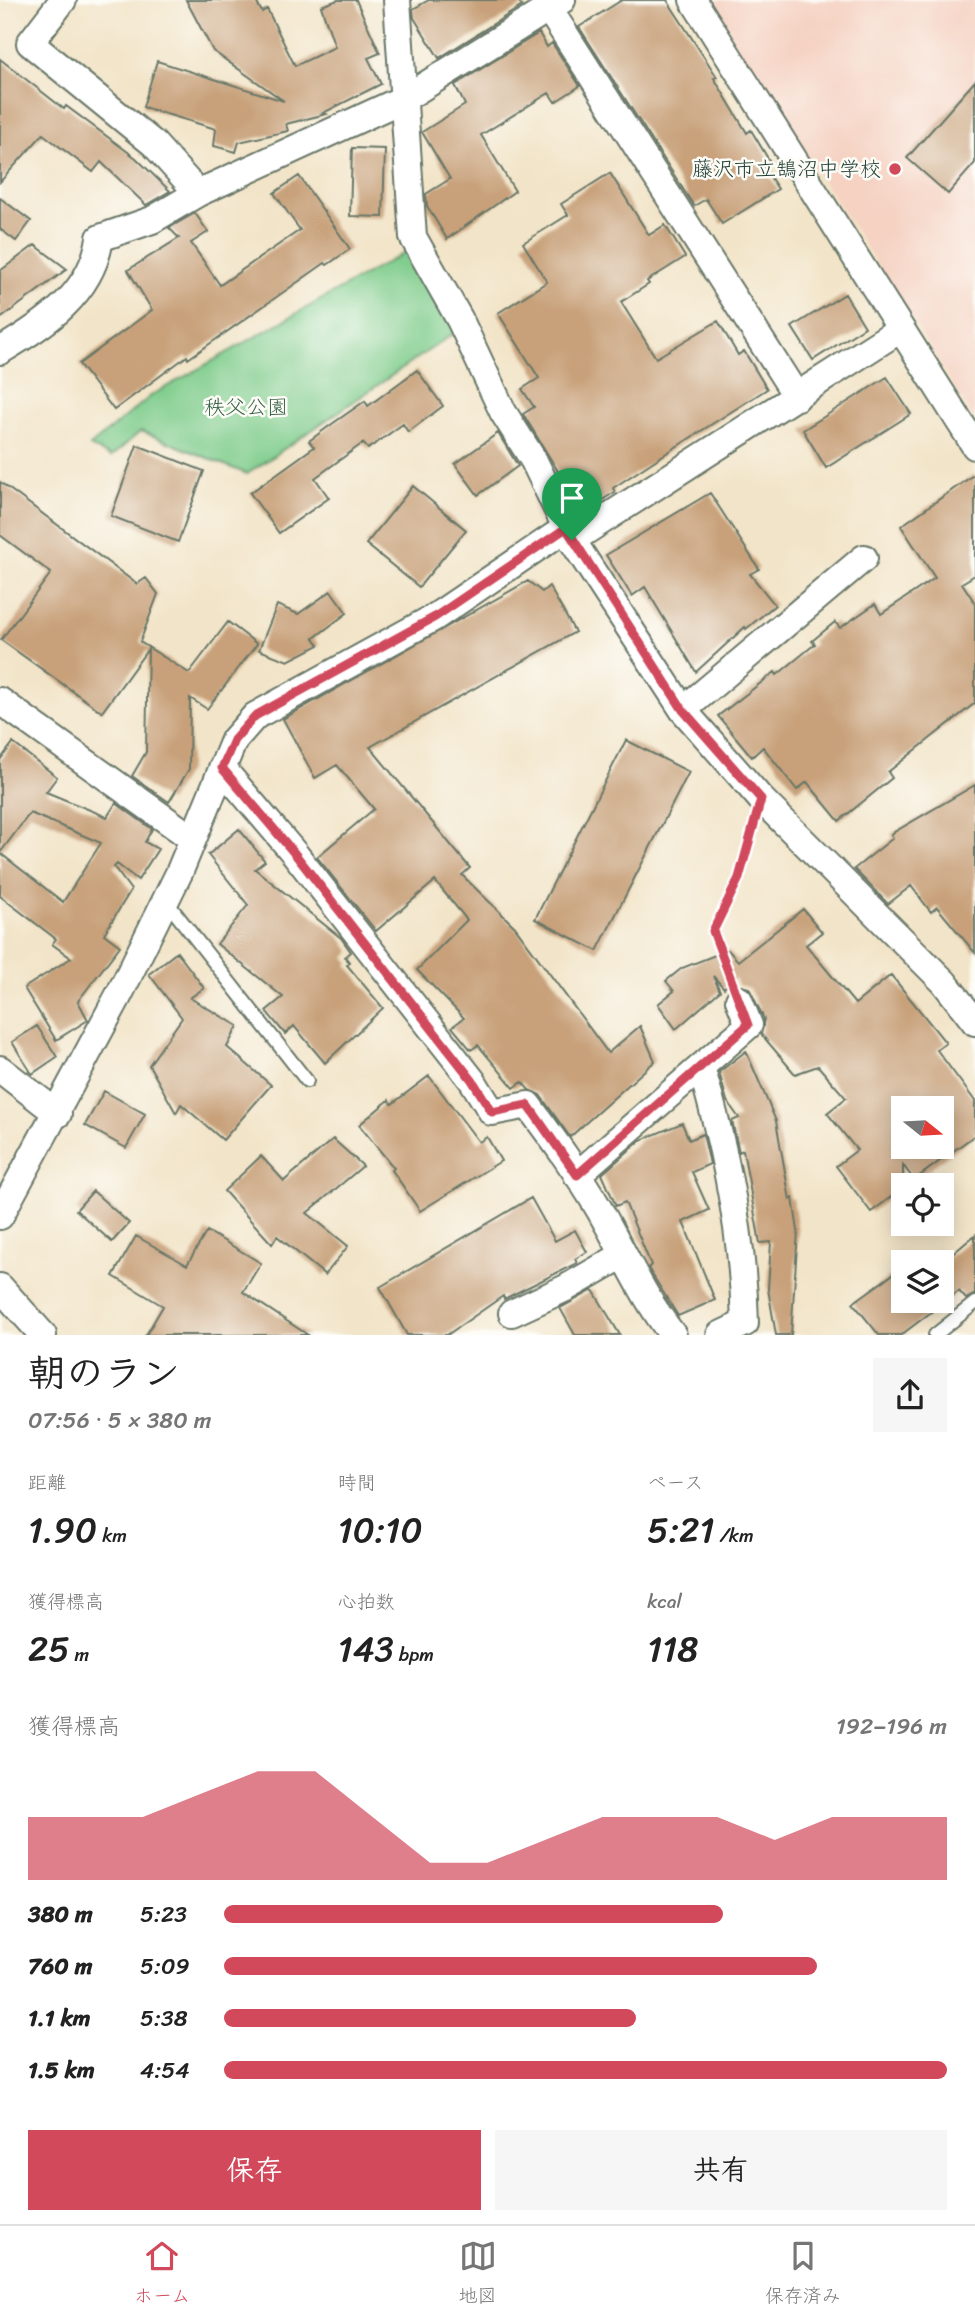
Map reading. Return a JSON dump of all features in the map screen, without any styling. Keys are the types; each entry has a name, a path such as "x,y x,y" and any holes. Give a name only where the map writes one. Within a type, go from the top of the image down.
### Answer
{"street":[{"path":"63,0 30,43 154,144 198,192"},
{"path":"397,0 412,237 460,320 503,412 534,461 569,534 683,710 757,808 944,982 975,1022"},
{"path":"692,0 974,443"},
{"path":"0,351 47,323 74,296 92,269 100,239 152,220 198,192 405,99 555,4 797,397"},
{"path":"0,1216 58,1114 166,900 234,740 255,716 435,617 797,397 900,330"},
{"path":"683,710 864,558"},
{"path":"0,701 193,839"},
{"path":"222,768 295,854 472,1080 492,1112 528,1105 577,1175 642,1291 673,1335"},
{"path":"577,1175 748,1025 740,1000"},
{"path":"701,1067 727,1161 744,1262 745,1323 720,1335"},
{"path":"0,1069 58,1114"},
{"path":"512,1313 566,1288 623,1255"},
{"path":"2,1296 43,1335"}],"lane":[{"path":"166,900 307,1081"},
{"path":"935,1335 975,1303"}],"path":[{"path":"740,1000 713,931 739,878 757,808"}],"shaded area":[{"name":"藤沢市立鵠沼中学校","path":"705,0 975,0 975,418 972,417 907,310"}],"green space":[{"name":"秩父公園","path":"411,249 463,327 247,474 141,431 111,457 90,446 152,395"}],"building":[{"path":"186,0 255,0 262,12 267,9 295,66 335,47 321,6 338,0 356,0 380,53 368,58 381,84 323,113 326,114 286,124 288,131 239,142 236,152 214,146 216,129 143,107 157,61 284,101 213,51"},
{"path":"429,0 518,0 522,6 439,58 414,18 413,9"},
{"path":"622,0 667,0 717,77 714,78 747,133 751,130 770,162 763,166 778,189 722,224 706,199 694,206 579,27"},
{"path":"539,33 547,47 552,43 580,86 555,102 549,93 481,135 515,191 447,239 427,206 426,194 450,179 422,132 465,105 455,85"},
{"path":"0,59 64,109 66,106 136,158 170,191 146,205 101,162 93,172 43,134 0,182"},
{"path":"975,81 975,163 948,194 907,158"},
{"path":"352,148 385,149 383,217 350,216"},
{"path":"610,173 649,235 665,225 685,257 647,281 649,284 621,302 656,358 718,321 738,355 744,351 767,389 613,488 615,492 583,512 523,414 534,407 522,389 539,378 498,313 547,282 523,243 568,215 561,204"},
{"path":"299,176 350,249 327,265 325,263 188,359 187,356 114,410 79,364 152,310 128,270 179,238 169,228 195,213 208,232 191,243 220,285 300,230 274,193"},
{"path":"0,198 31,221 16,241 0,229"},
{"path":"35,245 67,269 0,319 0,271"},
{"path":"845,294 865,327 813,360 792,327"},
{"path":"417,370 443,406 408,432 403,424 368,449 363,443 315,478 329,498 279,533 250,493 314,447 309,441 332,424 365,401 368,406"},
{"path":"887,377 911,414 826,468 803,430"},
{"path":"498,433 518,466 478,495 455,464"},
{"path":"137,445 204,471 178,542 111,516"},
{"path":"975,474 975,575 962,583 975,603 975,703 888,772 892,778 839,821 807,782 797,790 763,747 752,757 718,716 775,672 777,675 815,644 812,641 835,622 840,628 875,604 881,614 935,578 901,526"},
{"path":"0,482 137,584 146,578 158,594 140,642 189,673 228,622 257,644 207,709 190,698 189,769 169,802 132,776 146,752 148,649 102,712 1,640 51,573 0,535"},
{"path":"413,486 466,530 419,587 366,544"},
{"path":"710,493 759,569 750,574 775,605 746,629 745,627 696,672 645,587 632,596 606,555"},
{"path":"528,581 542,592 549,586 575,632 370,747 470,868 462,875 515,927 608,1053 640,1026 655,1061 570,1137 540,1095 529,1090 522,1082 514,1088 478,1045 471,1050 452,1027 464,1018 417,970 467,920 435,881 376,931 317,857 374,809 337,765 315,778 283,719"},
{"path":"331,591 347,613 314,638 319,645 288,661 259,650 277,605 298,614"},
{"path":"626,740 689,772 597,951 535,919"},
{"path":"13,743 57,777 46,792 107,817 116,803 152,829 145,842 158,849 138,880 117,864 114,867 131,890 104,934 120,946 78,1001 88,1020 56,1040 24,988 71,958 52,944 56,939 0,896 0,853 0,760","holes":["30,813 101,843 63,902 0,853"]},
{"path":"975,785 975,953 937,907 931,912 911,886 888,904 854,869 893,838 891,834"},
{"path":"239,829 265,861 255,869 341,938 351,952 345,957 350,963 347,965 383,1008 325,1063 294,1026 285,1034 266,1011 283,997 217,944 248,905 208,855"},
{"path":"803,909 822,932 806,945 855,1004 891,975 946,1043 937,1050 975,1101 975,1135 954,1150 954,1096 891,1096 891,1159 942,1159 923,1173 909,1173 903,1165 903,1173 891,1173 891,1197 871,1212 836,1166 857,1150 827,1113 846,1098 818,1066 795,1074 761,1034 764,1019 749,988 738,985 735,978 724,988 713,976 720,991 676,1029 658,1004 674,991 666,981 682,968 728,950 738,961"},
{"path":"177,952 204,988 190,998 238,1026 227,1047 271,1085 223,1140 181,1104 176,1113 149,1065 182,1018 149,974"},
{"path":"37,1026 57,1057 32,1074 12,1042"},
{"path":"746,1051 776,1121 790,1200 793,1198 798,1231 791,1335 776,1335 768,1289 771,1242 760,1243 743,1150 739,1152 732,1121 739,1118 727,1101 719,1072"},
{"path":"429,1076 479,1142 487,1137 501,1161 420,1211 392,1170 394,1168 359,1125 389,1100 392,1104"},
{"path":"104,1091 145,1114 126,1148 85,1125"},
{"path":"682,1123 689,1140 703,1134 710,1164 692,1172 709,1210 683,1222 715,1300 678,1316 648,1268 651,1265 625,1202 616,1206 602,1174 641,1140"},
{"path":"333,1139 363,1166 307,1213 348,1246 325,1275 277,1236 272,1244 224,1191 261,1156 284,1181"},
{"path":"93,1191 129,1223 112,1242 76,1210"},
{"path":"531,1198 555,1241 575,1230 587,1252 575,1259 577,1263 504,1299 503,1296 447,1335 407,1335 380,1287"},
{"path":"207,1231 261,1263 243,1292 308,1335 146,1335 163,1306 113,1276 136,1236 187,1265"},
{"path":"975,1235 975,1294 966,1299 959,1291 954,1295 954,1253"},
{"path":"891,1276 891,1313 930,1313 901,1335 879,1335 853,1303"},
{"path":"593,1290 620,1335 575,1335 560,1308"}],"place":[{"name":"藤沢市立鵠沼中学校","path":"895,169"}],"route":[{"path":"566,528 572,540 683,710 761,799 739,878 713,931 748,1025 577,1175 528,1105 492,1112 472,1080 295,854 222,768 234,740 255,716 435,617 566,528"}]}
